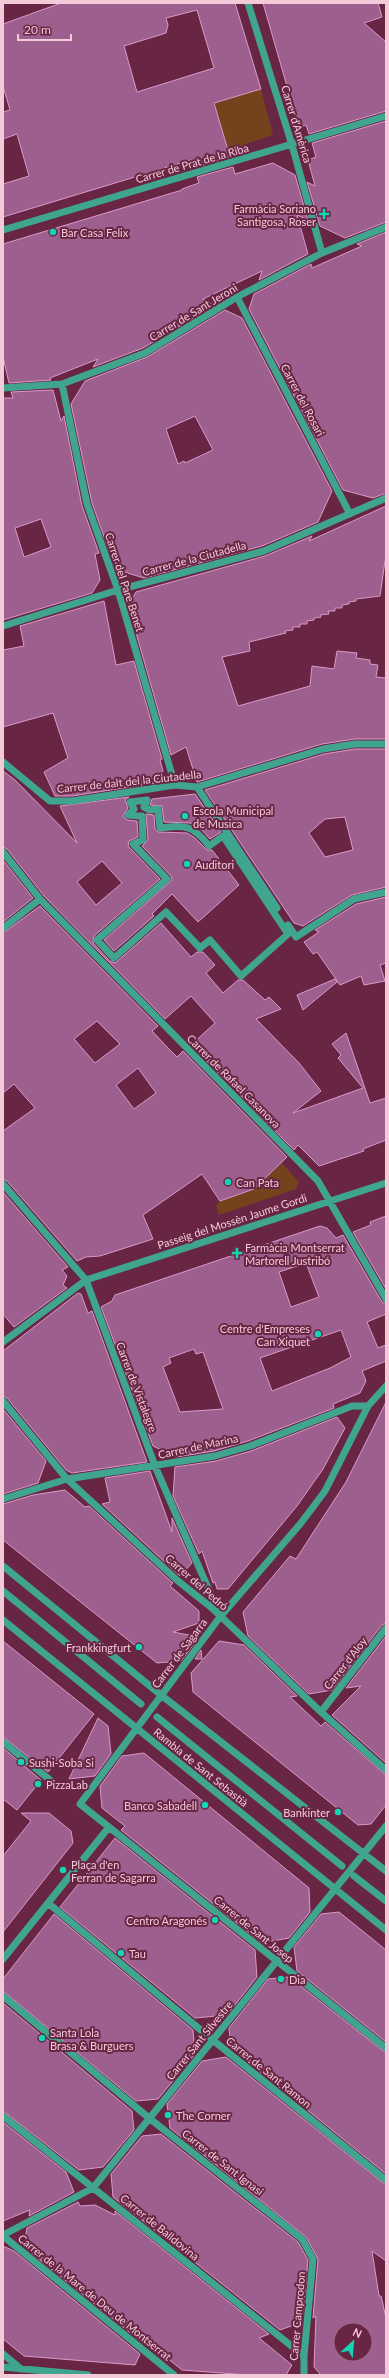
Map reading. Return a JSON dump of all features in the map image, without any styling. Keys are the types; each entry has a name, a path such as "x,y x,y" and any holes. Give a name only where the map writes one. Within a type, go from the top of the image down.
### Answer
{"street":[{"name":"Carrer d'Amèrica","path":"248,3 292,145 322,253"},
{"name":"Carrer de Prat de la Riba","path":"3,230 386,116"},
{"name":"Carrer de Sant Jeroni","path":"3,388 62,384 145,353 237,297 322,253 386,227"},
{"name":"Carrer del Rosari","path":"237,297 350,514"},
{"name":"Carrer del Pare Benet","path":"62,384 87,504 118,590 175,786"},
{"name":"Carrer de la Ciutadella","path":"3,626 118,590 264,552 386,498"},
{"name":"Carrer de dalt del la Ciutadella","path":"3,762 50,801 72,801 175,786 197,787 322,749 355,744 386,744"},
{"path":"197,787 296,937 354,899 386,892"},
{"path":"147,800 144,807 150,810 158,810 160,828 180,824 199,833 209,846 223,836 288,934 241,976 210,940 200,948 166,912 114,958 97,940 167,879 133,844 143,840 144,831 142,816 128,815 134,808 130,802 147,800"},
{"name":"Carrer de Rafael Casanova","path":"3,852 40,899 318,1181 386,1299"},
{"path":"3,928 40,899"},
{"name":"Passeig del Mossèn Jaume Gordi","path":"3,1342 86,1280 386,1183"},
{"name":"Carrer de Vistalegre","path":"3,1184 86,1280 155,1466 220,1617"},
{"path":"368,1406 386,1386"},
{"name":"Carrer del Pedró","path":"3,1401 67,1479 386,1770"},
{"name":"Carrer de Marina","path":"3,1499 67,1479 215,1456 250,1446 352,1406 368,1406"},
{"name":"Carrer de Sagarra","path":"109,1827 80,1804 137,1730 161,1695 220,1617 301,1523 325,1491 368,1406"},
{"path":"3,1566 161,1695 386,1871"},
{"path":"3,1591 141,1704"},
{"name":"Rambla de Sant Sebastià","path":"3,1620 386,1930"},
{"name":"Carrer d'Aloy","path":"321,1712 386,1628"},
{"name":"Rambla de Sant Sebastià","path":"156,1716 342,1866"},
{"path":"3,1742 50,1780"},
{"name":"Carrer Sant Silvestre","path":"3,2235 93,2188 149,2118 214,2041 334,1889 386,1826"},
{"path":"3,1959 109,1827"},
{"name":"Carrer de Sant Josep","path":"109,1827 386,2048"},
{"path":"354,1876 386,1901"},
{"name":"Carrer de Sant Ramon","path":"48,1902 214,2041 386,2180"},
{"name":"Carrer de Sant Ignasi","path":"3,1996 149,2118 302,2239 313,2259"},
{"name":"Carrer de Balldovina","path":"3,2116 304,2356"},
{"name":"Carrer de la Mare de Deu de Montserrat","path":"3,2235 174,2375"},
{"name":"Carrer Camprodon","path":"304,2375 304,2356 313,2259"},
{"path":"3,2354 22,2369"},
{"path":"3,2367 88,2375"}],"shaded area":[{"path":"261,89 273,135 228,150 214,103"},
{"path":"282,1163 299,1182 296,1189 219,1215 216,1206 220,1201 254,1190"}],"building":[{"path":"61,3 235,3 261,89 214,103 230,157 194,168 191,160 3,217 3,184 29,176 17,134 3,139 3,112 10,110 3,86 3,24","holes":["197,10 214,68 137,92 124,46 166,33 168,25 166,18"]},
{"path":"263,3 378,3 382,17 364,23 386,42 386,111 309,134 306,125 299,128"},
{"path":"386,121 386,222 345,238 320,226 307,182 315,186 308,160 316,157 312,143"},
{"path":"273,163 295,175 308,220 297,215 308,254 259,280 262,271 203,299 215,305 143,348 93,367 98,359 50,378 51,380 9,383 3,357 3,244 182,190 199,183 197,177 233,167 235,174"},
{"path":"386,232 386,493 373,498 343,490 249,309 254,294 311,264 312,268 362,246 357,244"},
{"path":"225,310 242,318 332,491 318,522 262,546 144,578 124,572 116,565 111,550 109,551 92,503 71,404 85,381 147,357","holes":["195,416 213,450 185,463 184,461 178,464 166,429"]},
{"path":"53,390 61,421 64,416 82,506 99,553 95,554 100,580 92,593 3,620 3,398 13,398 11,392","holes":["41,519 51,547 24,557 15,528"]},
{"path":"386,506 386,554 380,596 356,599 356,601 349,602 349,604 342,605 342,608 335,608 335,611 328,611 329,614 320,615 321,617 307,621 307,624 300,624 300,627 293,627 293,630 285,631 286,633 249,642 250,651 222,657 238,706 310,686 312,666 334,669 337,651 357,653 356,658 370,660 370,664 378,665 376,677 386,678 386,739 355,739 322,744 197,782 186,747 171,755 128,605 136,592 265,556 312,536 309,541"},
{"path":"104,601 116,665 134,661 162,759 160,760 163,771 155,783 72,796 55,796 44,772 68,758 53,713 3,727 3,650 24,646 20,626"},
{"path":"355,749 386,749 386,887 352,895 303,926 294,923 205,790 324,754","holes":["345,817 353,850 325,857 309,833 325,819"]},
{"path":"3,771 15,780 77,843 60,806 129,797 125,800 128,808 123,816 127,820 137,821 138,837 129,841 128,846 160,879 94,936 93,943 110,961 115,963 161,923 191,957 197,952 203,952 215,965 206,973 223,993 238,980 243,980 265,1000 269,997 281,1009 256,1019 299,1063 321,1091 293,1113 363,1088 338,1058 341,1055 332,1044 346,1033 370,1103 386,1098 386,1140 363,1149 364,1151 319,1166 298,1145 294,1150 191,1045 215,1023 191,996 165,1019 44,896 7,849 3,847","holes":["102,861 122,883 96,905 77,882"]},
{"name":"Escola Municipal de Musica","path":"195,794 221,832 210,839 202,830 190,823 164,822 162,806 150,805 152,799"},
{"name":"Auditori","path":"146,814 154,815 155,829 158,832 187,833 195,838 207,850 212,850 239,885 198,922 172,894 152,914 154,916 114,951 104,940 172,880 171,876 142,846 148,840"},
{"path":"3,860 33,898 3,922"},
{"path":"386,897 386,963 380,965 385,981 364,985 361,976 340,985 317,952 313,954 304,942 319,932 315,930 356,904"},
{"path":"40,906 158,1026 152,1031 167,1047 177,1057 183,1051 287,1157 254,1189 220,1201 202,1174 143,1215 153,1239 100,1256 86,1257 77,1261 7,1181 3,1179 3,1131 35,1108 14,1084 3,1093 3,933","holes":["97,1021 120,1044 95,1063 74,1039","138,1068 156,1093 134,1109 116,1085"]},
{"path":"335,979 337,982 303,1010 297,995"},
{"path":"3,1192 68,1267 62,1270 67,1276 63,1285 67,1288 14,1327 3,1314"},
{"path":"386,1216 386,1289 353,1232 371,1225 370,1222"},
{"path":"320,1226 327,1228 336,1238 343,1235 382,1302 386,1304 386,1314 367,1322 378,1348 386,1345 386,1361 362,1371 366,1381 360,1393 333,1404 334,1408 248,1441 214,1451 176,1457 153,1446 101,1307 112,1301 115,1295","holes":["306,1263 319,1297 291,1307 279,1272","341,1330 351,1357 330,1368 272,1391 260,1358","194,1349 196,1354 203,1352 223,1409 180,1412 163,1367 171,1363 169,1358"]},
{"path":"78,1293 81,1294 88,1313 92,1311 147,1462 72,1473 66,1470 7,1398 3,1396 3,1351"},
{"path":"386,1402 386,1623 382,1625 332,1690 309,1694 248,1636 243,1612 290,1556 296,1559 346,1482"},
{"path":"3,1409 46,1461 38,1483 3,1494"},
{"path":"337,1417 345,1428 323,1469 297,1506 228,1589 217,1589 215,1582 213,1583 202,1551 199,1554 173,1496 175,1467 216,1461 251,1451"},
{"path":"150,1471 172,1532 172,1518 192,1563 180,1576 102,1504 110,1502 105,1478"},
{"path":"65,1490 85,1507 89,1506 173,1583 170,1586 199,1611 199,1623 173,1632 199,1637 181,1661 157,1663 3,1540 3,1504 33,1495"},
{"path":"386,1636 386,1763 332,1715 361,1686 346,1688"},
{"path":"3,1641 94,1714 48,1772 3,1737"},
{"path":"219,1641 244,1645 297,1696 290,1697 321,1726 325,1722 386,1775 386,1805 371,1824 358,1825 193,1692 191,1673"},
{"path":"201,1650 202,1659 195,1659"},
{"path":"98,1718 108,1726 111,1754 95,1776 69,1779"},
{"path":"3,1748 41,1780 17,1810 3,1799"},
{"path":"144,1753 309,1888 310,1912 289,1938 262,1943 121,1830 125,1826 102,1808 100,1786 122,1756"},
{"path":"21,1813 49,1813 71,1831 73,1843 3,1932 3,1856 31,1821"},
{"path":"115,1838 255,1950 257,1977 227,2015 195,2018 60,1907"},
{"path":"339,1912 386,1950 386,2042 297,1971 294,1947 321,1914"},
{"path":"54,1914 193,2030 195,2054 158,2099 136,2101 3,1991 3,1979"},
{"path":"289,1977 386,2053 386,2174 231,2048 229,2028 268,1979"},
{"path":"3,2003 132,2111 134,2130 103,2167 79,2170 3,2111"},
{"path":"226,2057 386,2185 386,2261 372,2251 379,2296 381,2296 386,2318 386,2375 321,2375 314,2367 316,2316 313,2318 318,2259 306,2237 170,2128 167,2104 202,2061"},
{"path":"3,2122 66,2172 74,2192 29,2216 30,2210 3,2221"},
{"path":"161,2134 298,2242 308,2260 302,2322 280,2330 113,2197 111,2174 142,2136"},
{"path":"78,2202 80,2206 95,2205 115,2215 115,2211 269,2334 259,2338 292,2365 286,2375 248,2375 182,2370 145,2340 144,2344 24,2247 27,2228"},
{"path":"3,2246 14,2251 140,2354 135,2365 24,2356 3,2339"}],"place":[{"name":"Farmàcia Soriano Santigosa, Roser","path":"324,214"},
{"name":"Bar Casa Felix","path":"53,232"},
{"name":"Escola Municipal de Musica","path":"185,816"},
{"name":"Auditori","path":"187,864"},
{"name":"Can Pata","path":"228,1182"},
{"name":"Farmàcia Montserrat Martorell Justribó","path":"237,1253"},
{"name":"Centre d'Empreses Can Xiquet","path":"318,1334"},
{"name":"Frankkingfurt","path":"139,1647"},
{"name":"Sushi-Soba Si","path":"21,1762"},
{"name":"PizzaLab","path":"38,1784"},
{"name":"Banco Sabadell","path":"205,1805"},
{"name":"Bankinter","path":"338,1812"},
{"name":"Plaça d'en Ferran de Sagarra","path":"63,1870"},
{"name":"Centro Aragonés","path":"215,1920"},
{"name":"Tau","path":"121,1953"},
{"name":"Dia","path":"281,1979"},
{"name":"Santa Lola Brasa & Burguers","path":"42,2038"},
{"name":"The Corner","path":"168,2115"}]}
